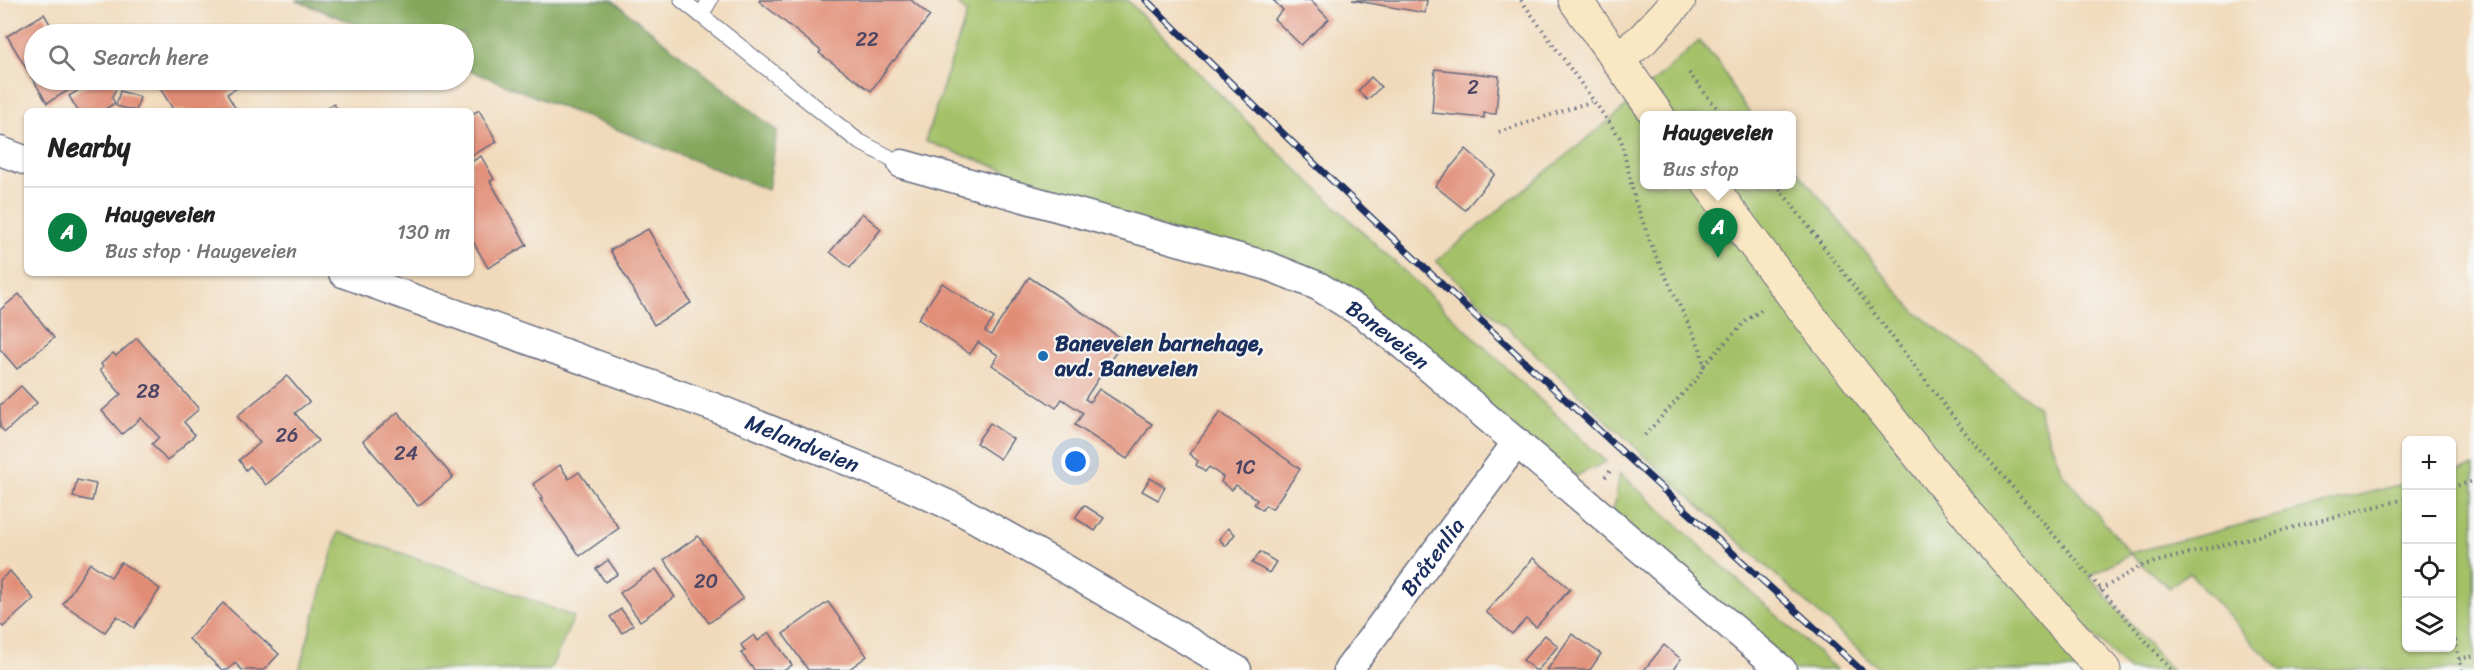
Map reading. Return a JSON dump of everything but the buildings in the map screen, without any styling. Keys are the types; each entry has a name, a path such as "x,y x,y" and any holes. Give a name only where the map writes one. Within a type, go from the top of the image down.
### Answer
{"main road":[{"path":"1575,0 1654,111"},
{"path":"1617,59 1642,40 1679,0"},
{"path":"1713,189 1797,301 1987,538 2104,670"}],"street":[{"path":"0,151 24,160"},
{"name":"Baneveien","path":"902,164 1268,266 1318,286 1363,314 1405,347 1782,670"},
{"name":"Melandveien","path":"351,276 716,408 958,508 1237,670"},
{"name":"Bråtenlia","path":"1348,670 1517,442"}],"lane":[{"path":"682,0 858,141 902,164"},
{"path":"701,15 710,0"}],"path":[{"path":"1521,0 1621,139 1635,201 1650,242 1700,348 1704,366"},
{"path":"1689,73 1719,111"},
{"path":"1499,132 1593,101"},
{"path":"1780,189 1964,431 2171,670"},
{"path":"1643,437 1699,376 1704,366 1748,320 1761,310 1797,301"},
{"path":"2456,486 2474,481"},
{"path":"2100,590 2143,565 2402,500"},
{"path":"2456,647 2462,670"},
{"path":"2459,659 2474,656"}],"green space":[{"path":"295,0 612,0 777,131 768,190 474,72 474,24 356,24"},
{"path":"954,0 1127,0 1259,134 1606,462 1576,476 1456,389 1268,266 925,141 967,13"},
{"path":"1699,41 1720,64 1737,96 1749,111 1640,111 1640,189 1796,189 1796,169 1912,309 2037,407 2063,474 2130,553 2402,484 2402,652 2456,652 2456,471 2474,466 2474,670 2281,670 2252,642 2189,572 2169,588 2130,554 2089,576 2171,670 2128,670 2065,606 2104,670 1881,670 1663,473 1436,261 1621,111"},
{"path":"1620,473 1837,670 1782,670 1608,520 1615,503"},
{"path":"338,532 464,574 574,617 550,670 299,670"}],"railway":[{"path":"1146,0 1233,86 1500,338 1861,670"}],"place":[{"name":"Haugeveien","path":"1718,258"},
{"name":"Baneveien barnehage, avd. Baneveien","path":"1043,356"}]}
